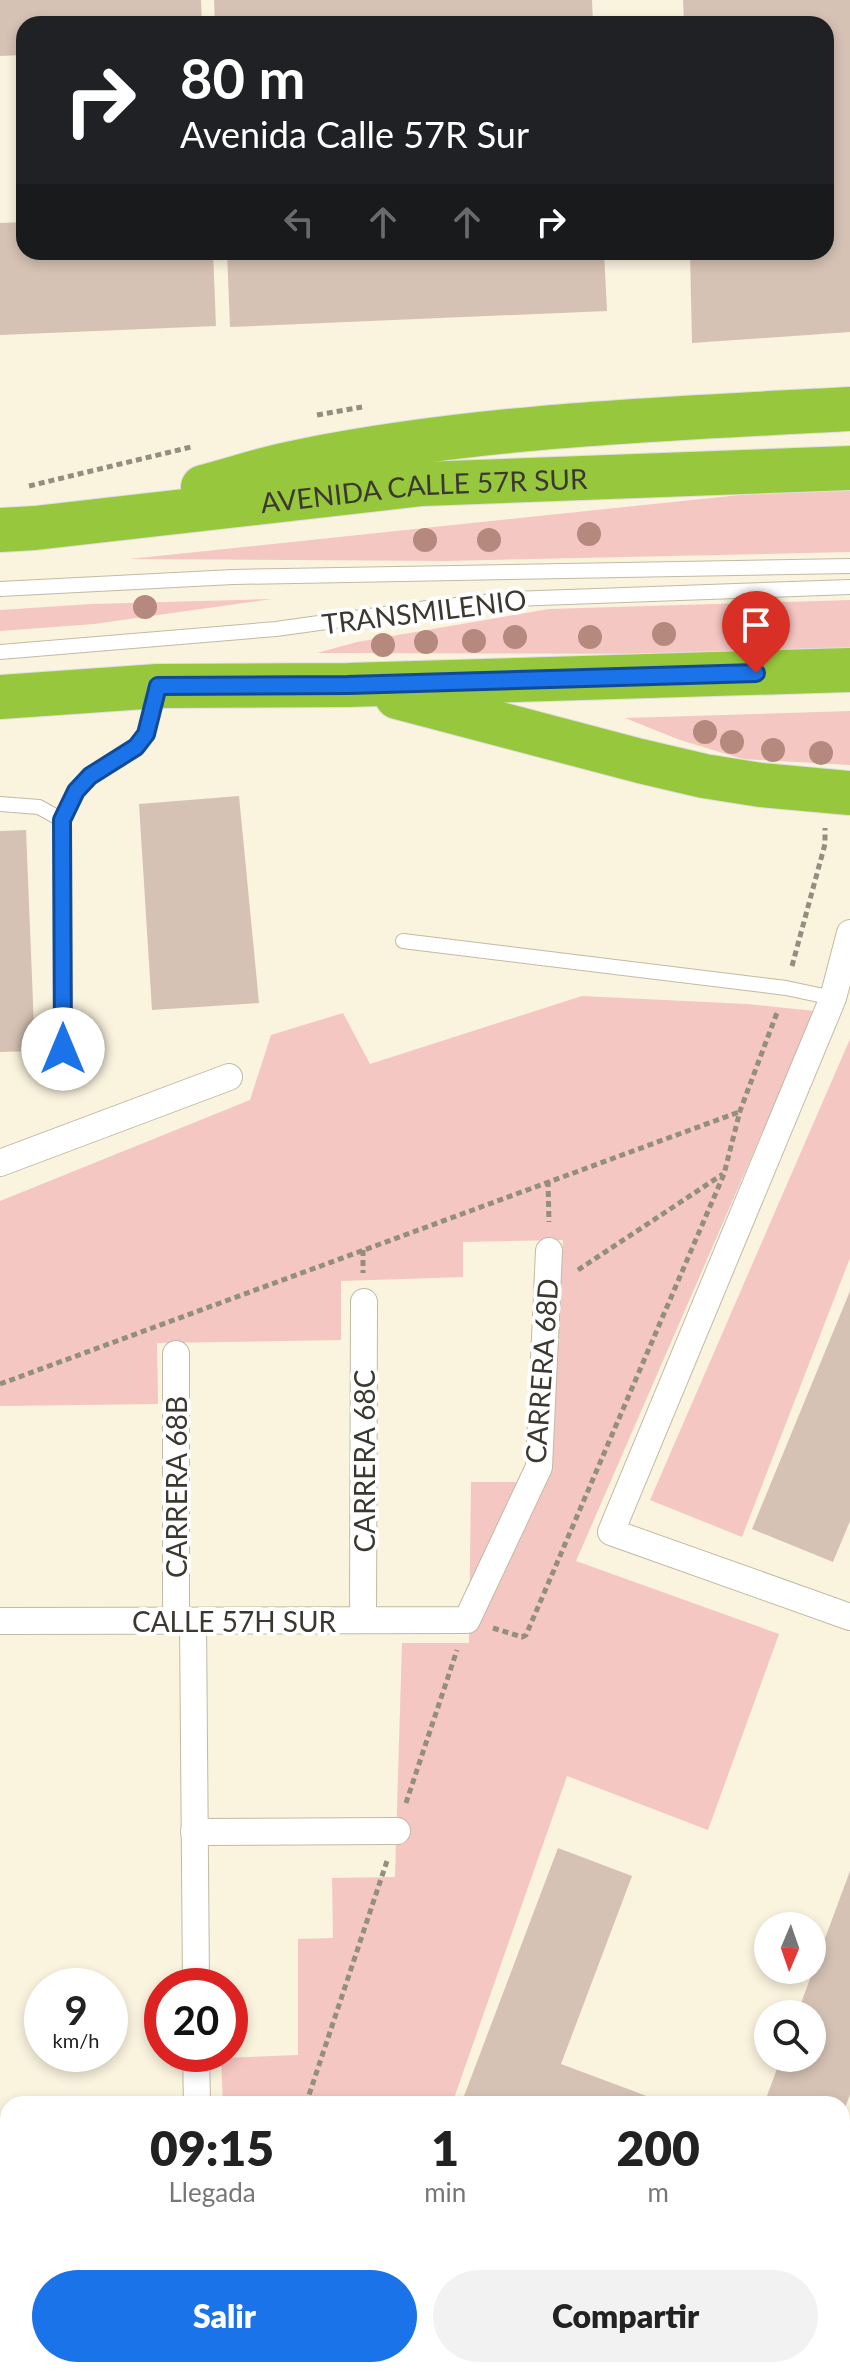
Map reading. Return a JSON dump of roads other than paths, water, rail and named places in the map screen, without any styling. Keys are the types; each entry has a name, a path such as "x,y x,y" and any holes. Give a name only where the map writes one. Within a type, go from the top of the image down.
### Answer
{"highway":[{"path":"17,529 163,497 293,463 441,438 555,426 850,409"},
{"name":"AVENIDA CALLE 57R SUR","path":"17,529 422,484 850,468"},
{"path":"0,697 158,686 348,685 850,670"},
{"path":"348,685 704,776 850,793"}],"street":[{"path":"850,933 833,998 611,1532 850,1617"},
{"path":"0,1163 229,1077"},
{"name":"CARRERA 68D","path":"467,1620 539,1467 549,1251"},
{"name":"CARRERA 68C","path":"363,1620 364,1302"},
{"name":"CARRERA 68B","path":"176,1354 185,1621 194,1743 194,1832"},
{"name":"CALLE 57H SUR","path":"0,1621 467,1620"},
{"path":"196,1968 194,1832 397,1831"},
{"path":"196,2072 197,2096"}],"lane":[{"name":"TRANSMILENIO","path":"0,589 324,575 850,566"},
{"name":"TRANSMILENIO","path":"0,652 276,629 512,599 850,587"},
{"path":"63,1049 62,820 76,791 90,776 136,747 146,734 158,686"},
{"path":"0,804 39,807 62,820"},
{"path":"403,941 786,988 833,998"}]}
